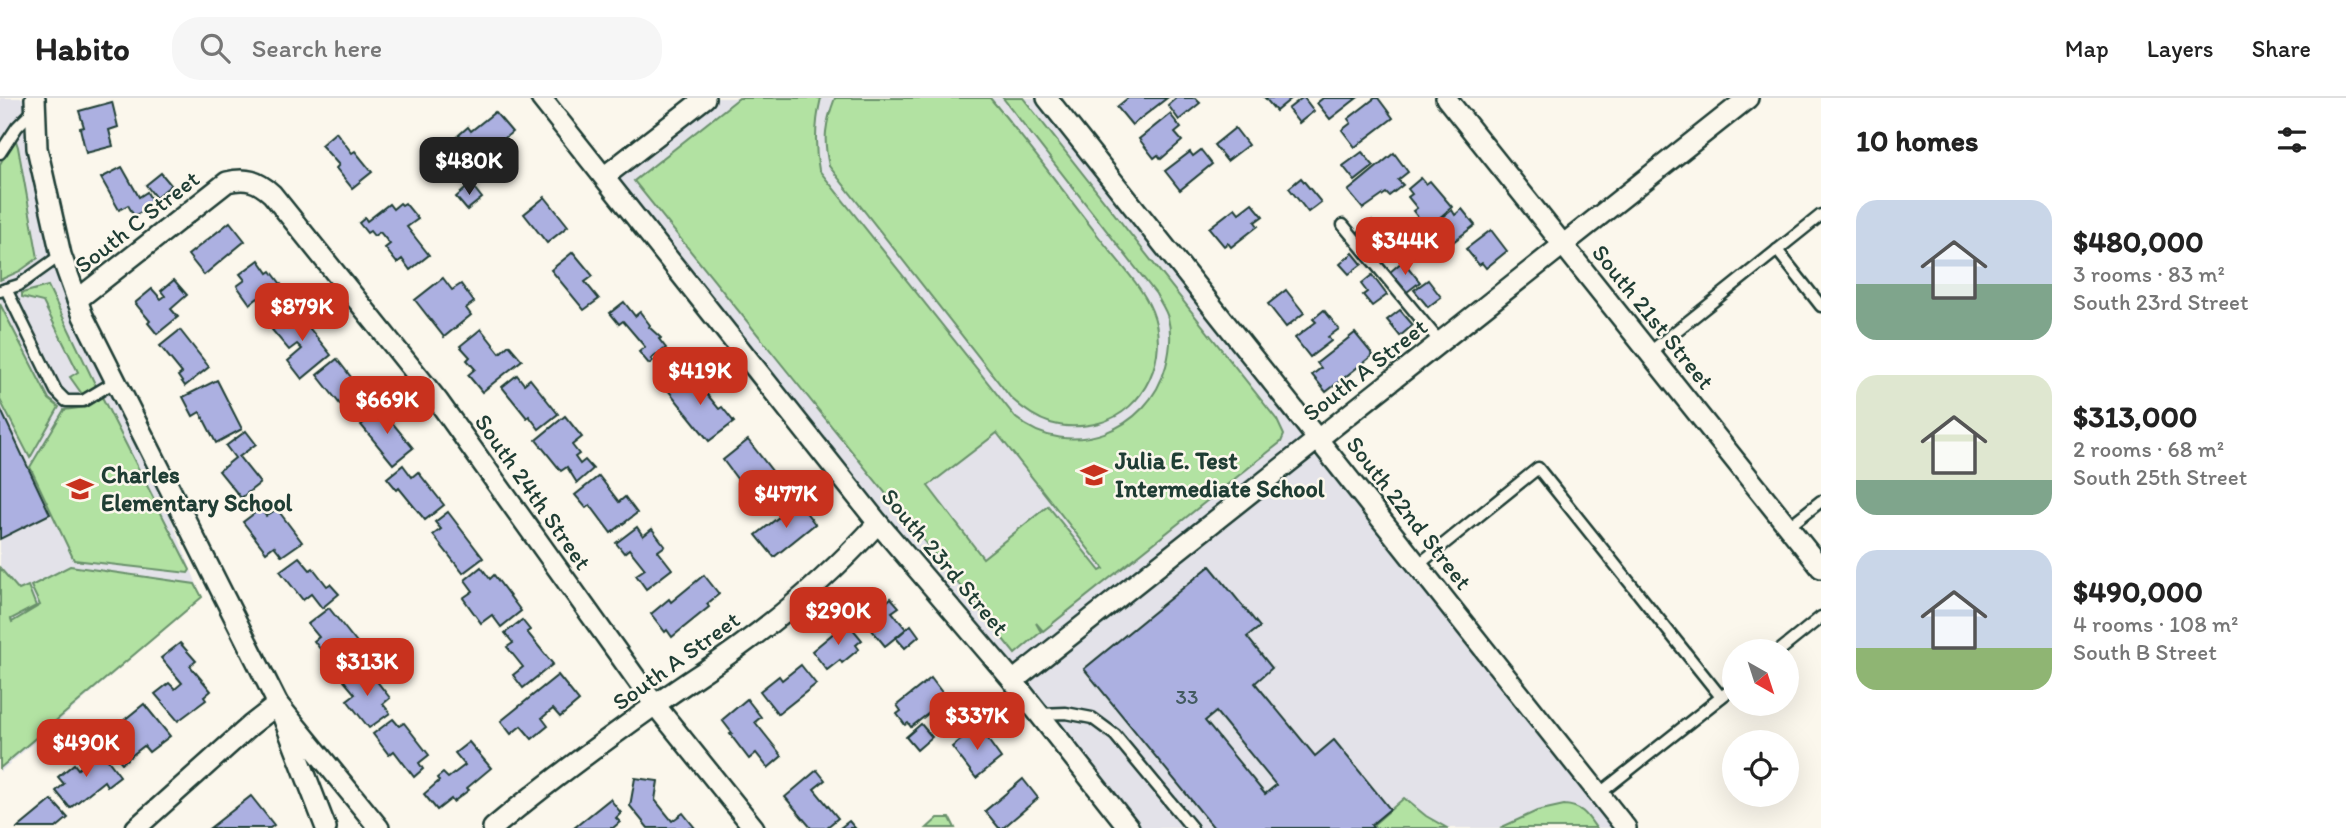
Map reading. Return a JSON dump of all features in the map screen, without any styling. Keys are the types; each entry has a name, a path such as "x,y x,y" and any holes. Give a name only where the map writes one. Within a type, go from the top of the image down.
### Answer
{"street":[{"name":"South 23rd Street","path":"541,98 878,523 1013,681 1129,828"},
{"path":"605,176 705,98"},
{"name":"South 22nd Street","path":"1047,98 1319,438 1624,827"},
{"name":"South 21st Street","path":"1446,98 1821,568"},
{"name":"South A Street","path":"1013,681 1748,98"},
{"path":"36,103 37,148 61,255 77,300 278,704 326,828"},
{"name":"South 24th Street","path":"227,182 245,179 261,184 272,194 445,410 655,705 754,828"},
{"name":"South C Street","path":"77,300 227,182"},
{"name":"South A Street","path":"494,828 536,792 741,646 791,606 856,547 878,523"},
{"path":"136,828 278,704"},
{"path":"278,704 379,828"}],"lane":[{"path":"0,153 36,103"},
{"path":"1650,352 1821,215"},
{"path":"1343,225 1440,342"},
{"path":"1777,250 1821,306"},
{"path":"61,255 19,285 3,290 56,391 66,401 83,401 116,382"},
{"path":"1418,565 1538,468 1721,697 1599,794"},
{"path":"1788,527 1821,501"},
{"path":"1794,639 1821,617"},
{"path":"1040,715 1066,713 1092,718 1115,735 1192,828"}],"shaded area":[{"name":"Charles Elementary School","path":"0,98 35,98 61,255 116,381 202,597 0,772"},
{"name":"Julia E. Test Intermediate School","path":"705,98 1047,98 1623,828 1129,828 605,176"}],"green space":[{"path":"739,98 821,98 816,134 819,170 1016,418 1037,431 1059,438 1082,438 1105,433 1125,423 1143,408 1157,389 1169,354 1169,324 1156,294 1003,98 1023,98 1277,420 1284,435 1281,442 1043,631 1036,623 1041,632 1015,654 634,181","holes":["997,433 1104,569 1100,571 1048,506 983,558 928,486"]},
{"path":"835,98 990,98 1128,273 1152,311 1158,345 1155,363 1150,379 1129,407 1115,417 1099,423 1062,426 1031,414 1011,398 829,166 826,132"},
{"path":"13,141 16,141 18,147 38,258 20,271 0,280 0,164"},
{"path":"48,286 96,386 82,394 70,377 78,372 43,302 22,297 22,293"},
{"path":"0,304 49,399 59,407 30,458 0,400"},
{"path":"102,397 190,570 188,573 74,560 30,467 64,410 86,407"},
{"path":"70,566 195,584 202,597 0,768 0,568 19,590 28,586 36,606 11,619 12,622 40,605 31,586"},
{"path":"1404,798 1426,816 1447,828 1376,828 1373,825"},
{"path":"1564,805 1580,809 1596,828 1500,828 1537,811"},
{"path":"938,818 950,818 955,828 927,828"}],"building":[{"path":"1128,98 1167,98 1132,125 1117,107"},
{"path":"1176,98 1195,98 1200,103 1179,120 1168,105"},
{"path":"1265,98 1292,98 1276,111"},
{"path":"1302,98 1314,111 1299,123 1288,109"},
{"path":"1323,98 1357,98 1330,119 1317,103"},
{"path":"1378,98 1393,118 1355,147 1342,130 1351,123 1348,119"},
{"path":"112,102 118,127 109,130 113,146 86,153 80,128 84,127 79,111"},
{"path":"495,112 512,132 492,149 496,153 476,169 453,140 468,127 471,131"},
{"path":"1170,114 1181,128 1175,133 1182,141 1161,159 1158,155 1154,158 1139,139"},
{"path":"1235,128 1248,145 1227,161 1214,145"},
{"path":"336,132 352,153 355,151 372,172 352,188 336,168 339,165 321,145"},
{"path":"1201,150 1212,164 1180,190 1165,171 1190,152 1193,156"},
{"path":"1362,152 1374,166 1355,181 1343,166"},
{"path":"1394,153 1408,172 1398,180 1403,185 1389,196 1386,193 1363,209 1348,191"},
{"path":"122,167 139,197 147,192 154,205 134,216 128,205 119,210 101,178"},
{"path":"161,173 171,185 156,198 146,185"},
{"path":"1301,178 1321,202 1308,212 1289,188"},
{"path":"1421,178 1426,184 1430,181 1452,207 1431,225 1429,222 1425,226 1413,211 1417,208 1408,197 1412,194 1408,189"},
{"path":"471,184 482,198 467,210 456,197"},
{"path":"545,197 568,226 547,243 524,214"},
{"path":"400,203 405,203 418,219 407,227 429,255 410,270 402,259 397,263 385,248 390,244 380,232 374,236 370,231 367,233 359,223 365,218 367,221 389,204 393,209"},
{"path":"1252,203 1263,216 1255,222 1258,226 1231,247 1228,243 1224,246 1209,228 1235,208 1239,213"},
{"path":"1462,209 1475,225 1440,252 1432,242 1436,239 1430,227 1452,210 1455,215"},
{"path":"1372,221 1385,239 1372,249 1358,232"},
{"path":"230,222 245,241 204,275 188,255"},
{"path":"1491,230 1507,251 1486,268 1482,263 1479,265 1466,249"},
{"path":"573,252 593,276 585,282 599,299 584,310 551,270"},
{"path":"1353,253 1362,264 1349,274 1340,264"},
{"path":"259,260 268,273 271,271 296,304 275,320 258,298 250,304 237,286 245,280 240,274"},
{"path":"1403,261 1420,282 1407,292 1390,272"},
{"path":"1372,275 1387,295 1372,306 1363,295 1367,292 1361,284"},
{"path":"443,278 452,290 461,284 474,302 466,308 471,315 444,337 415,300"},
{"path":"174,280 187,295 171,309 178,317 157,334 135,303 152,289 161,299 165,296 161,291"},
{"path":"1428,280 1441,297 1428,307 1414,290"},
{"path":"1286,290 1304,313 1286,327 1268,304"},
{"path":"624,302 635,316 640,312 666,348 651,359 653,361 649,364 639,352 645,347 623,321 619,324 610,313"},
{"path":"300,307 311,321 307,325 331,355 302,379 288,361 302,349 297,344 289,350 272,330"},
{"path":"1324,310 1339,329 1328,337 1331,341 1310,357 1295,338 1316,322 1313,319"},
{"path":"1400,310 1413,325 1400,336 1387,320"},
{"path":"481,329 500,353 509,345 522,360 482,392 468,375 475,369 467,360 470,357 460,346"},
{"path":"180,330 209,367 185,386 178,376 182,373 160,346"},
{"path":"1355,333 1373,355 1326,392 1312,375 1321,368 1317,363"},
{"path":"337,359 365,395 369,391 378,402 354,422 317,375"},
{"path":"687,370 719,409 722,407 734,422 709,441 667,389 685,375 683,373"},
{"path":"517,375 524,384 530,379 558,414 539,429 502,387"},
{"path":"217,380 242,429 216,443 200,412 193,416 183,397"},
{"path":"0,408 50,514 0,539"},
{"path":"381,409 413,448 393,464 361,425"},
{"path":"565,416 582,437 572,445 579,454 575,457 580,464 585,460 593,469 577,483 567,467 561,471 536,440"},
{"path":"246,431 256,444 239,457 260,483 241,498 219,471 235,458 226,446"},
{"path":"748,440 776,476 750,496 723,460"},
{"path":"403,465 412,477 418,472 444,505 425,520 399,488 397,490 387,478"},
{"path":"599,476 619,502 625,497 637,513 611,533 590,505 586,508 575,495"},
{"path":"798,502 815,524 774,557 756,535"},
{"path":"260,509 266,516 277,509 302,542 282,556 274,546 266,552 243,522"},
{"path":"448,512 483,558 463,573 433,535 441,529 435,522"},
{"path":"637,527 643,536 652,529 665,546 658,551 672,569 646,589 636,575 645,569 629,549 624,553 616,543"},
{"path":"299,557 310,570 313,568 327,586 330,584 339,594 322,608 311,594 303,600 280,571"},
{"name":"Julia E. Test Intermediate School","path":"1210,566 1260,627 1247,637 1272,668 1255,683 1315,756 1334,740 1390,809 1371,825 1373,828 1214,828 1084,669","holes":["1216,712 1276,785 1265,794 1205,721"]},
{"path":"481,567 490,579 494,575 521,611 501,627 492,615 481,623 463,598 473,591 465,580"},
{"path":"704,575 719,594 707,604 709,607 672,637 651,614 669,599 671,602"},
{"path":"876,596 883,605 891,598 899,607 892,612 906,629 885,646 857,612"},
{"path":"329,608 364,652 347,666 326,646 321,650 314,641 319,637 308,624"},
{"path":"522,620 530,630 527,632 553,664 523,688 513,675 523,667 507,647 513,643 505,633"},
{"path":"847,622 862,640 856,645 859,649 842,663 840,660 827,670 812,651"},
{"path":"911,625 919,636 905,648 896,638"},
{"path":"180,643 196,661 190,666 211,691 204,697 206,700 178,721 155,694 169,683 175,689 182,683 161,658"},
{"path":"801,665 816,684 778,714 760,691 779,676 782,680"},
{"path":"359,668 371,682 375,679 390,698 383,704 390,713 369,728 347,700 355,694 344,681"},
{"path":"558,675 579,701 560,717 553,709 542,718 548,726 532,739 521,726 511,734 501,721"},
{"path":"931,678 947,699 911,727 908,723 905,725 897,714 901,711 897,705"},
{"path":"747,699 761,717 755,722 782,756 768,768 756,753 749,759 722,720"},
{"path":"144,704 170,736 149,752 144,746 122,763 102,738"},
{"path":"393,719 399,726 404,723 429,755 419,763 423,769 414,777 394,751 389,755 373,734"},
{"path":"921,724 932,737 917,750 906,737"},
{"path":"978,726 1001,758 976,778 952,747"},
{"path":"469,742 491,768 467,788 469,790 437,810 424,794 439,781 437,778 443,773 448,778 465,765 455,753"},
{"path":"101,751 120,776 107,786 104,781 70,808 56,791 64,784 58,777 74,764 78,769"},
{"path":"817,770 825,780 814,789 838,818 826,828 811,828 785,797"},
{"path":"635,778 658,781 655,800 672,821 683,813 695,828 648,828 630,806"},
{"path":"1023,779 1038,798 1003,828 999,828 985,811"},
{"path":"251,796 274,825 270,828 210,828"},
{"path":"610,799 621,813 616,818 620,822 613,828 574,828"},
{"path":"52,800 68,818 56,828 18,828"},
{"path":"849,821 855,828 840,828"}],"place":[{"name":"Julia E. Test Intermediate School","path":"1094,475"},
{"name":"Charles Elementary School","path":"80,489"}]}
